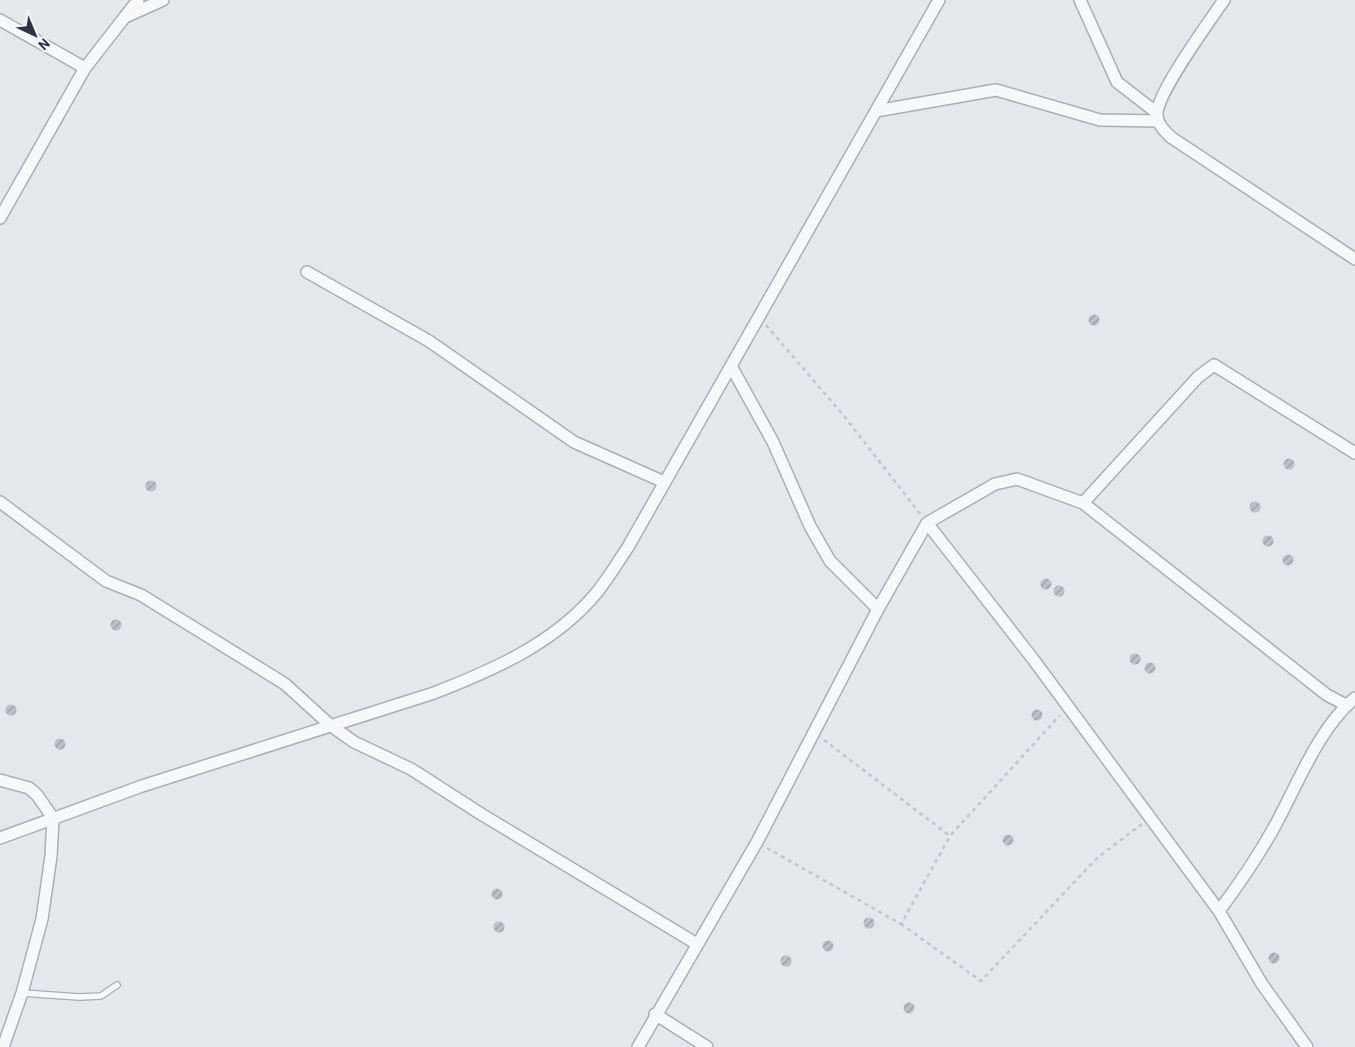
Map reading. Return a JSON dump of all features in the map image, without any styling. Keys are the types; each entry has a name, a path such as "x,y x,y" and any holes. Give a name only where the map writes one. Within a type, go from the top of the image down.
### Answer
{"street":[{"path":"0,218 85,68 138,0"},
{"path":"124,18 163,0"},
{"path":"0,838 142,786 434,693 509,662 555,632 597,592 628,547 939,0"},
{"path":"1080,0 1117,82 1157,117 1172,138 1355,259"},
{"path":"1157,117 1160,101 1182,63 1224,0"},
{"path":"0,20 85,68"},
{"path":"876,111 996,90 1100,120 1157,117"},
{"path":"307,272 429,341 574,442 664,482"},
{"path":"1083,503 1198,377 1214,365 1355,453"},
{"path":"731,366 773,442 810,526 830,561 878,610"},
{"path":"638,1047 655,1014 757,842 878,610 927,523 995,484 1017,478 1083,503 1327,695 1351,702 1328,729 1255,860 1219,911"},
{"path":"0,502 106,581 141,595 285,684 330,725 361,746 411,769 480,814 697,944"},
{"path":"927,523 1068,707 1149,819 1219,911 1262,984 1307,1047"},
{"path":"0,780 29,788 38,795 53,818 42,919 22,992 3,1047"},
{"path":"655,1014 707,1047"}],"lane":[{"path":"22,992 80,997 101,996 116,985"}],"path":[{"path":"759,316 844,416 927,523"},
{"path":"901,924 950,836 1068,707"},
{"path":"814,732 950,836"},
{"path":"757,842 901,924 981,981 1097,858 1149,819"}],"building":[{"path":"1094,314 1100,320 1094,326 1088,320"},
{"path":"1289,458 1295,464 1289,470 1283,464"},
{"path":"151,480 157,486 151,492 145,486"},
{"path":"1255,501 1261,507 1255,513 1249,507"},
{"path":"1268,535 1274,541 1268,547 1262,541"},
{"path":"1288,554 1294,560 1288,566 1282,560"},
{"path":"1046,578 1052,584 1046,590 1040,584"},
{"path":"1059,585 1065,591 1059,597 1053,591"},
{"path":"116,619 122,625 116,631 110,625"},
{"path":"1135,653 1141,659 1135,665 1129,659"},
{"path":"1150,662 1156,668 1150,674 1144,668"},
{"path":"11,704 17,710 11,716 5,710"},
{"path":"1037,709 1043,715 1037,721 1031,715"},
{"path":"60,738 66,744 60,750 54,744"},
{"path":"1008,834 1014,840 1008,846 1002,840"},
{"path":"497,888 503,894 497,900 491,894"},
{"path":"869,917 875,923 869,929 863,923"},
{"path":"499,921 505,927 499,933 493,927"},
{"path":"828,940 834,946 828,952 822,946"},
{"path":"1274,952 1280,958 1274,964 1268,958"},
{"path":"786,955 792,961 786,967 780,961"},
{"path":"909,1002 915,1008 909,1014 903,1008"}]}
